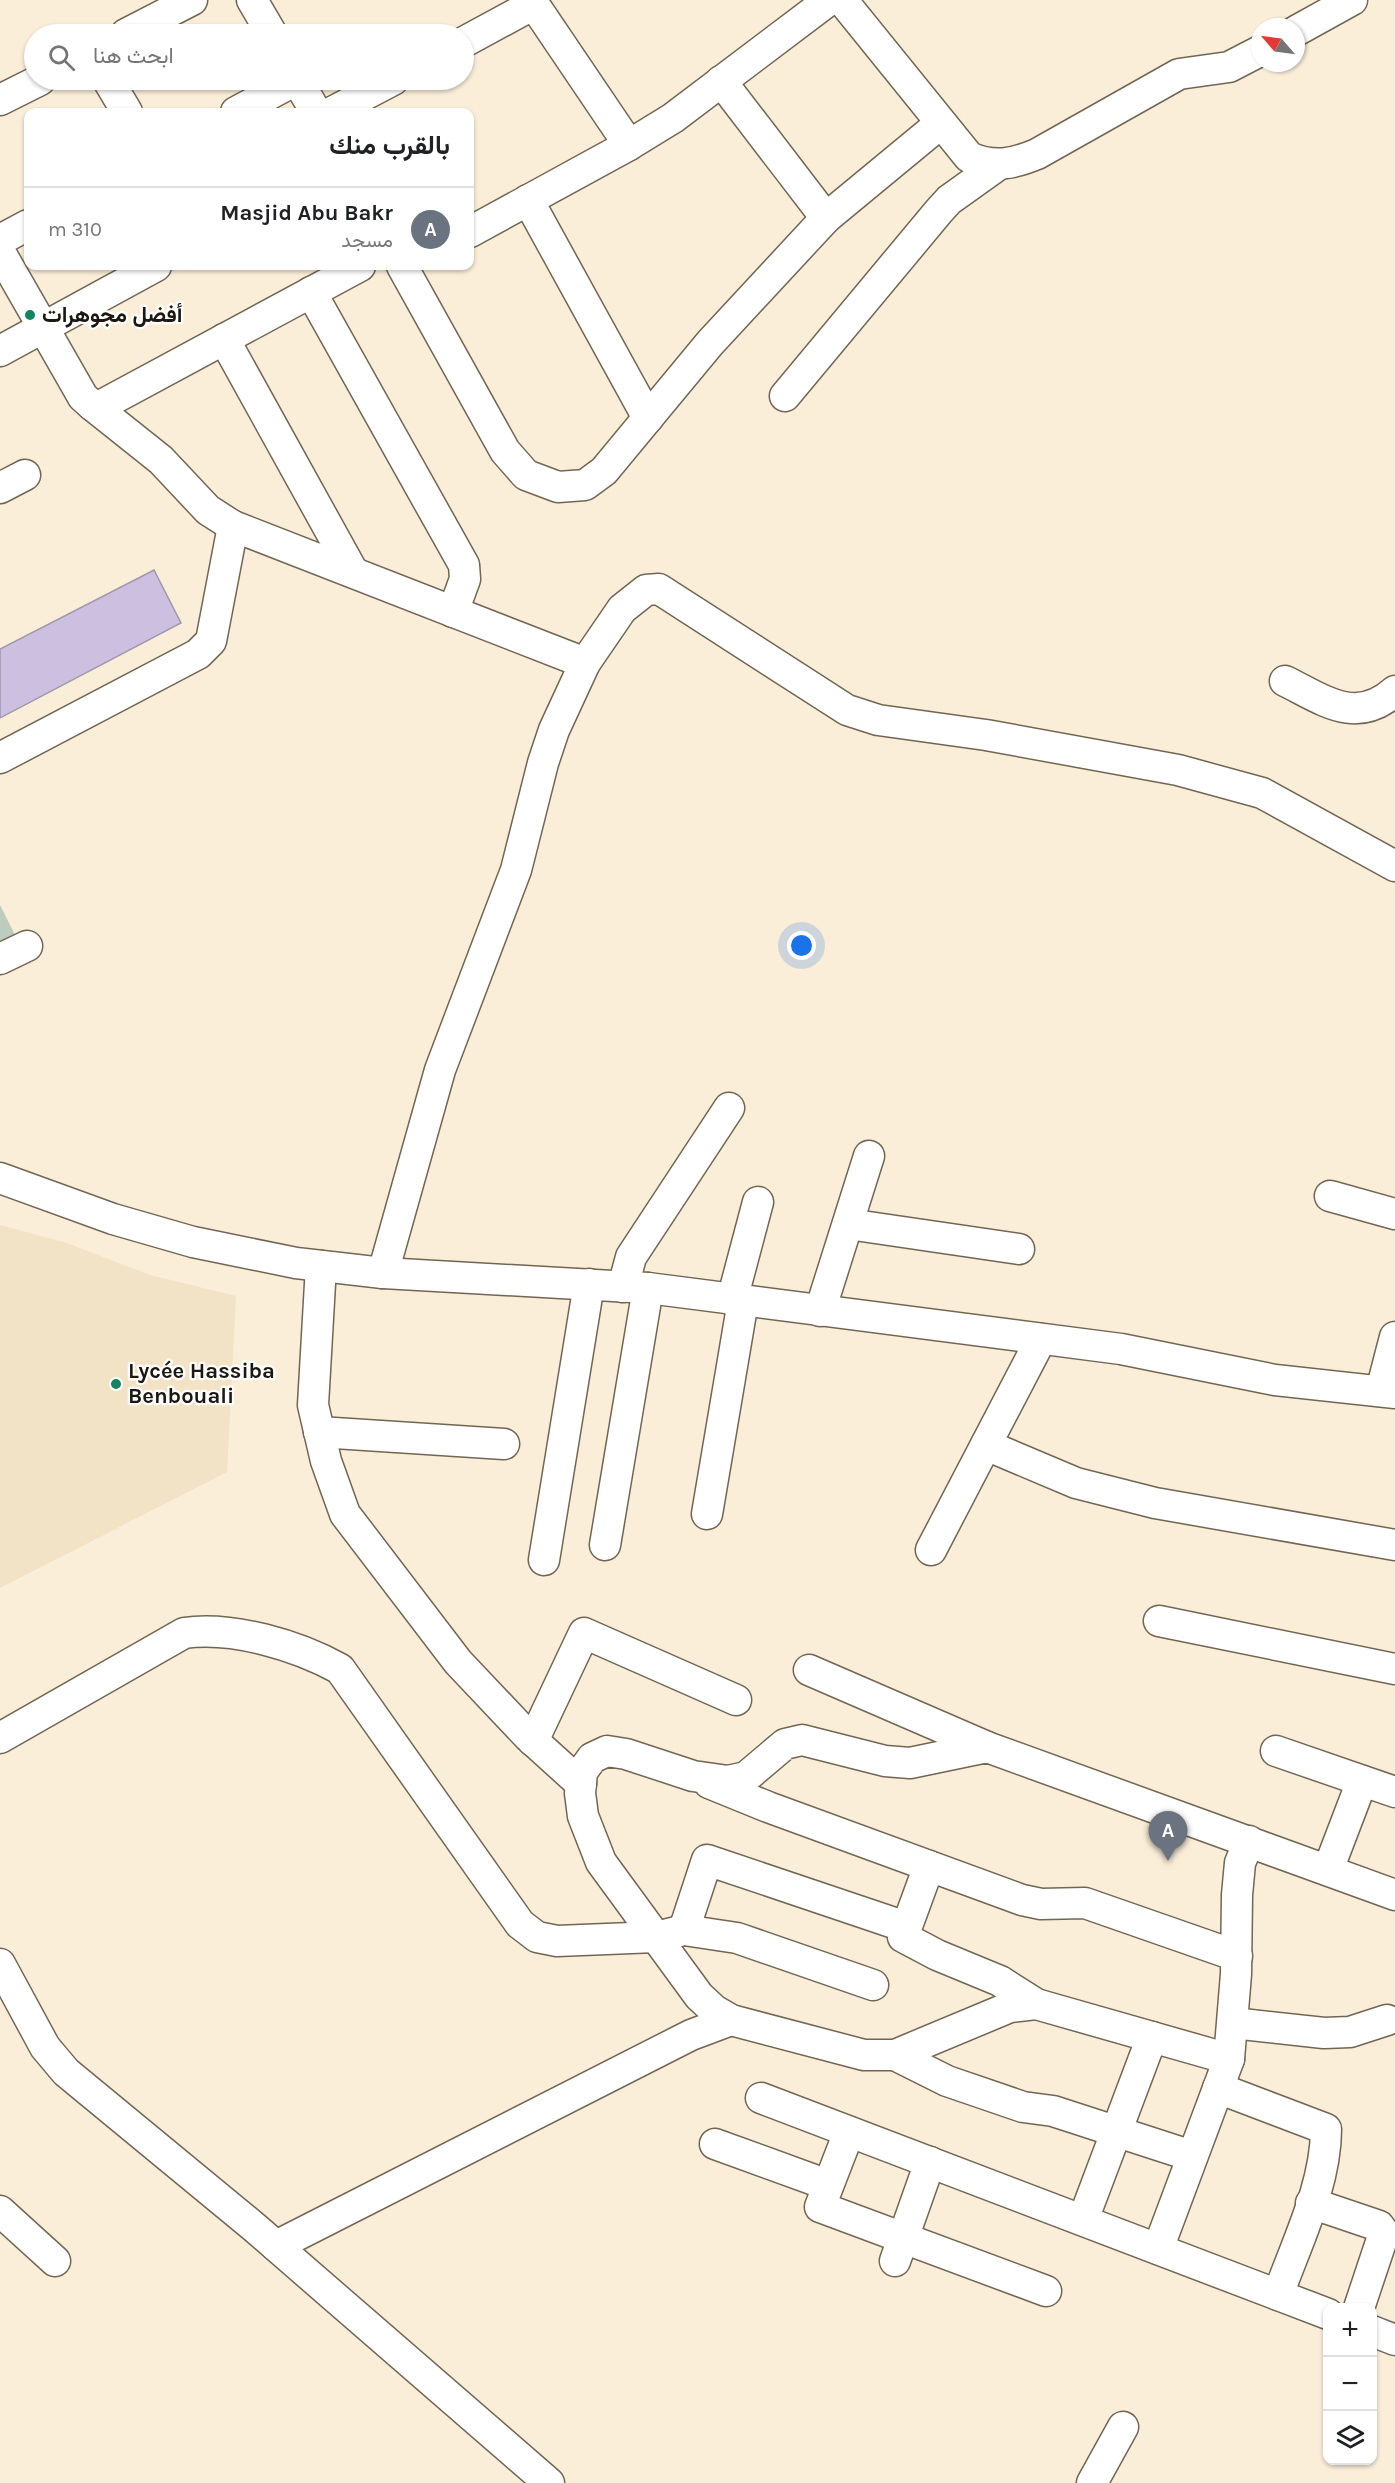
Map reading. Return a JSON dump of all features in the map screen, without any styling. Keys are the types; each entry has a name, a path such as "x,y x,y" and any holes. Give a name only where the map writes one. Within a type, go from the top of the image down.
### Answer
{"street":[{"path":"145,24 192,0"},
{"path":"252,0 266,24"},
{"path":"474,230 629,145 673,117 829,0"},
{"path":"842,0 969,157 998,165 1015,164 1037,154 1179,74 1228,67 1251,56"},
{"path":"1305,26 1352,0"},
{"path":"474,37 540,4 629,145"},
{"path":"721,81 826,218"},
{"path":"0,100 24,88"},
{"path":"114,90 125,108"},
{"path":"244,108 278,90"},
{"path":"303,90 314,108"},
{"path":"340,108 374,90"},
{"path":"404,270 505,451 526,475 558,487 585,485 604,471 710,342 826,218 941,123"},
{"path":"785,396 949,200 998,165"},
{"path":"528,200 648,418"},
{"path":"0,240 24,227"},
{"path":"0,252 83,397 161,460 188,485 208,510 233,526 585,663"},
{"path":"0,351 149,270"},
{"path":"92,405 102,405 352,270"},
{"path":"311,292 464,565 465,579 453,612"},
{"path":"224,339 353,572"},
{"path":"0,758 198,654 211,640 233,526"},
{"path":"383,1274 440,1070 516,870 547,752 585,663 622,609 646,590 659,589 847,710 878,720 986,735 1178,770 1262,793 1395,866"},
{"path":"1285,681 1338,707 1366,709 1385,700 1395,692"},
{"path":"0,959 27,946"},
{"path":"605,1545 635,1288 631,1257 729,1108"},
{"path":"820,1311 869,1156"},
{"path":"0,1178 113,1219 193,1242 321,1266 383,1274 589,1284 738,1300 1121,1349 1275,1380 1388,1392 1395,1337"},
{"path":"1330,1196 1395,1214"},
{"path":"707,1514 738,1300 758,1202"},
{"path":"848,1224 1019,1249"},
{"path":"321,1266 313,1405 326,1461 345,1514 458,1662 533,1741 581,1784"},
{"path":"544,1560 589,1284"},
{"path":"931,1550 1041,1339"},
{"path":"319,1432 504,1444"},
{"path":"986,1445 1076,1483 1155,1503 1395,1545"},
{"path":"1159,1621 1395,1669"},
{"path":"0,1738 184,1633 204,1630 288,1645 340,1669 520,1924 537,1937 557,1941 670,1934 736,1938 873,1985"},
{"path":"533,1741 584,1634 736,1700"},
{"path":"810,1670 987,1747 1395,1895"},
{"path":"693,1776 728,1781 746,1777 785,1744 802,1740 828,1744 885,1761 910,1763 987,1747"},
{"path":"1035,2004 1010,2007 895,2055 864,2055 731,2020 714,2010 699,1996 670,1934 601,1862 583,1816 582,1772 592,1758 607,1751 626,1754 693,1776 768,1808 1022,1900 1041,1904 1085,1903 1237,1956"},
{"path":"1276,1751 1395,1792"},
{"path":"1328,1870 1362,1781"},
{"path":"1158,2249 1229,2059 1237,1956 1240,1863 1249,1841"},
{"path":"670,1934 707,1860 906,1927"},
{"path":"929,1866 903,1937 937,1955 1000,1981 1035,2004 1229,2059"},
{"path":"0,1964 45,2047 66,2072 276,2246 549,2483"},
{"path":"276,2246 691,2035 731,2020"},
{"path":"1233,2023 1324,2033 1350,2032 1387,2020"},
{"path":"1083,2220 1152,2037"},
{"path":"895,2055 947,2081 1023,2107 1053,2111 1192,2156"},
{"path":"1218,2088 1326,2129 1326,2148 1311,2203 1278,2295"},
{"path":"761,2098 1323,2312"},
{"path":"849,2132 820,2207 899,2249 1046,2291"},
{"path":"715,2144 828,2185"},
{"path":"899,2249 930,2162"},
{"path":"1311,2203 1379,2226 1384,2233 1360,2303"},
{"path":"0,2211 55,2260"},
{"path":"1377,2333 1395,2340"},
{"path":"1092,2483 1123,2427"}],"shaded area":[{"name":"Lycée Hassiba Benbouali","path":"0,1225 67,1243 150,1275 236,1296 227,1472 0,1588"}],"green space":[{"path":"0,905 15,935 0,943"}],"building":[{"path":"154,570 181,623 0,718 0,649"}],"place":[{"name":"أفضل مجوهرات","path":"30,315"},
{"name":"Lycée Hassiba Benbouali","path":"116,1384"},
{"name":"Masjid Abu Bakr","path":"1168,1861"}]}
